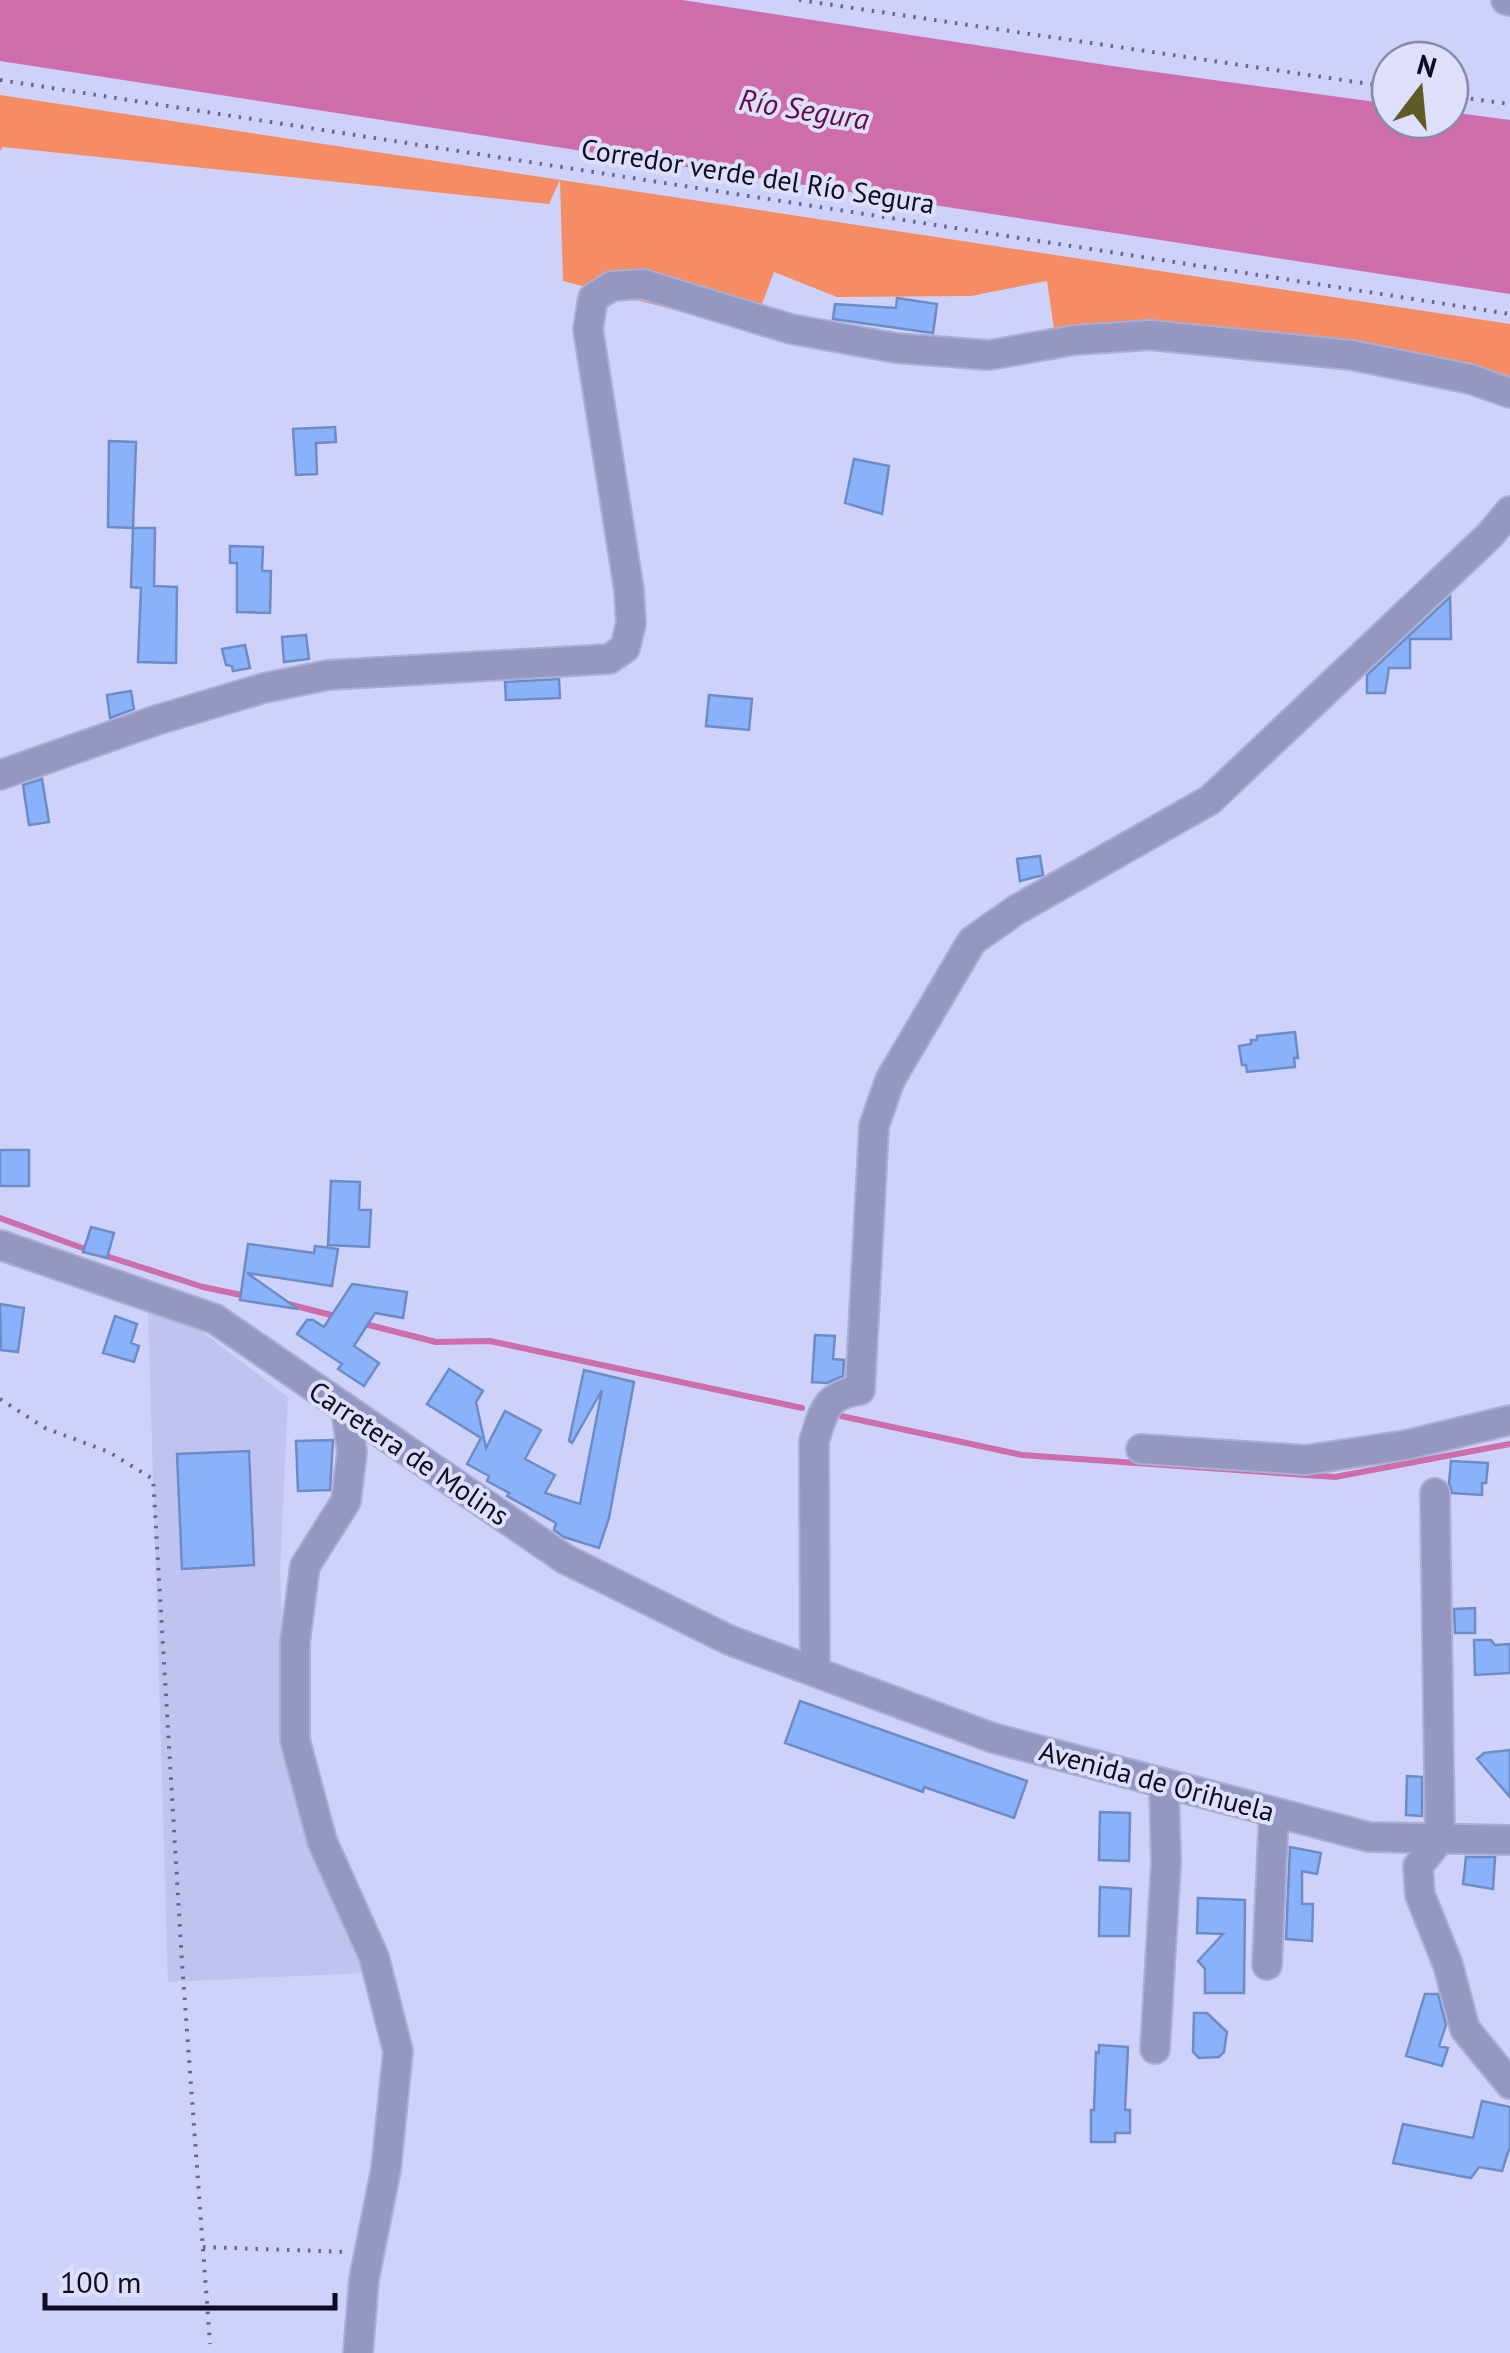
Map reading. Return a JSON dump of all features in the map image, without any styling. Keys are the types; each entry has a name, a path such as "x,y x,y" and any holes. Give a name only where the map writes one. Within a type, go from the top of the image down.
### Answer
{"street":[{"path":"0,776 157,720 264,688 328,675 609,659 625,648 631,622 629,590 588,329 594,298 612,286 643,284 791,330 896,348 988,355 1075,340 1150,335 1351,355 1470,379 1510,393"},
{"path":"814,1672 814,1441 826,1406 841,1392 860,1390 874,1126 890,1080 972,942 1016,910 1210,800 1490,536 1510,511"},
{"name":"Carretera de Molins","path":"0,1245 215,1319 565,1559 729,1640 814,1672"},
{"path":"346,1410 352,1452 346,1501 305,1566 295,1642 295,1740 322,1841 374,1957 398,2051 386,2169 364,2280 358,2353"},
{"path":"1141,1449 1306,1460 1406,1445 1510,1420"},
{"path":"1435,1493 1440,1839 1418,1866 1420,1895 1448,1965 1465,2029 1510,2084"},
{"name":"Avenida de Orihuela","path":"814,1672 993,1738 1369,1837 1510,1840"},
{"path":"1155,2049 1166,1863 1164,1783"},
{"path":"1267,1966 1274,1812"}],"path":[{"path":"800,0 1370,84"},
{"name":"Corredor verde del Río Segura","path":"0,80 1510,314"},
{"path":"1470,99 1510,104"},
{"path":"0,1399 44,1428 109,1452 153,1478 210,2344"},
{"path":"203,2247 369,2252"}],"shaded area":[{"path":"0,95 1510,324 1510,383 1095,327 1054,329 1047,281 971,296 837,297 774,272 752,330 563,281 560,180 549,204 3,147 0,151"},
{"path":"148,1310 188,1321 288,1397 280,1571 287,1764 367,1973 168,1982"}],"water":[{"name":"Río Segura","path":"0,0 682,0 1370,101 1370,140 1470,140 1470,115 1510,120 1510,294 0,61"}],"building":[{"path":"897,298 937,304 933,333 833,319 835,304 896,308"},
{"path":"335,427 336,442 316,443 317,474 296,475 293,429"},
{"path":"109,441 136,442 133,528 108,527"},
{"path":"854,459 889,466 882,514 845,503"},
{"path":"133,528 155,528 154,586 177,587 176,663 138,662 141,588 131,587"},
{"path":"230,546 263,547 262,571 271,571 270,613 237,612 237,563 230,563"},
{"path":"1450,597 1451,639 1410,639 1410,668 1389,668 1385,693 1367,693 1367,675"},
{"path":"306,635 309,659 284,662 282,637"},
{"path":"245,645 250,668 233,671 232,666 226,665 222,649"},
{"path":"559,679 560,698 506,700 505,682"},
{"path":"131,691 134,709 110,718 107,695"},
{"path":"709,695 752,699 749,730 706,726"},
{"path":"42,779 49,822 29,825 23,785"},
{"path":"1040,856 1043,875 1020,881 1017,859"},
{"path":"1295,1032 1295,1067 1247,1072 1239,1046 1251,1044 1257,1036"},
{"path":"0,1150 29,1150 29,1186 0,1186"},
{"path":"331,1181 360,1182 359,1210 371,1210 369,1247 328,1245"},
{"path":"91,1227 114,1233 107,1258 83,1252"},
{"path":"248,1244 314,1253 315,1246 338,1249 332,1286 247,1273 298,1309 240,1300"},
{"path":"352,1284 407,1292 403,1318 375,1313 354,1346 379,1363 364,1386 338,1369 342,1364 297,1334 307,1320 324,1327"},
{"path":"0,1304 24,1308 18,1352 1,1350"},
{"path":"115,1316 137,1324 131,1343 139,1346 134,1362 103,1353"},
{"path":"815,1335 835,1336 833,1359 844,1360 843,1376 827,1383 812,1382"},
{"path":"449,1369 483,1391 476,1402 486,1448 505,1411 541,1430 525,1459 555,1475 545,1493 580,1504 602,1390 572,1443 569,1441 584,1370 634,1382 609,1518 599,1548 564,1537 554,1530 556,1523 507,1496 509,1493 487,1481 489,1476 467,1464 481,1438 427,1404"},
{"path":"333,1440 330,1490 298,1491 296,1441"},
{"path":"249,1451 254,1565 182,1569 177,1454"},
{"path":"1451,1461 1488,1463 1482,1495 1452,1493"},
{"path":"1475,1608 1475,1633 1455,1633 1454,1609"},
{"path":"1474,1640 1510,1644 1510,1673 1475,1675"},
{"path":"800,1701 1027,1781 1014,1818 924,1787 923,1792 785,1743"},
{"path":"1510,1750 1510,1797 1477,1759 1484,1753"},
{"path":"1407,1776 1422,1777 1422,1816 1406,1815"},
{"path":"1100,1812 1130,1813 1129,1861 1099,1860"},
{"path":"1290,1847 1321,1853 1317,1874 1302,1871 1302,1904 1313,1904 1312,1941 1286,1939"},
{"path":"1466,1857 1495,1857 1493,1889 1463,1884"},
{"path":"1100,1887 1131,1889 1129,1936 1099,1936"},
{"path":"1198,1898 1245,1900 1244,1993 1205,1993 1205,1969 1198,1961 1223,1934 1197,1933"},
{"path":"1425,1994 1438,1994 1446,2025 1439,2046 1448,2048 1442,2066 1406,2056"},
{"path":"1194,2013 1207,2013 1227,2032 1224,2052 1219,2057 1199,2058 1193,2052"},
{"path":"1099,2045 1128,2047 1125,2110 1130,2110 1130,2133 1115,2133 1115,2142 1091,2142"},
{"path":"1482,2101 1510,2107 1510,2146 1502,2171 1479,2167 1471,2178 1393,2163 1403,2124 1473,2138"}],"waterway":[{"path":"0,1218 88,1250"},
{"path":"100,1254 203,1287 246,1296"},
{"path":"288,1304 339,1317"},
{"path":"361,1323 436,1342 490,1341 802,1408"},
{"path":"841,1416 1022,1455 1335,1477 1510,1444"}]}
